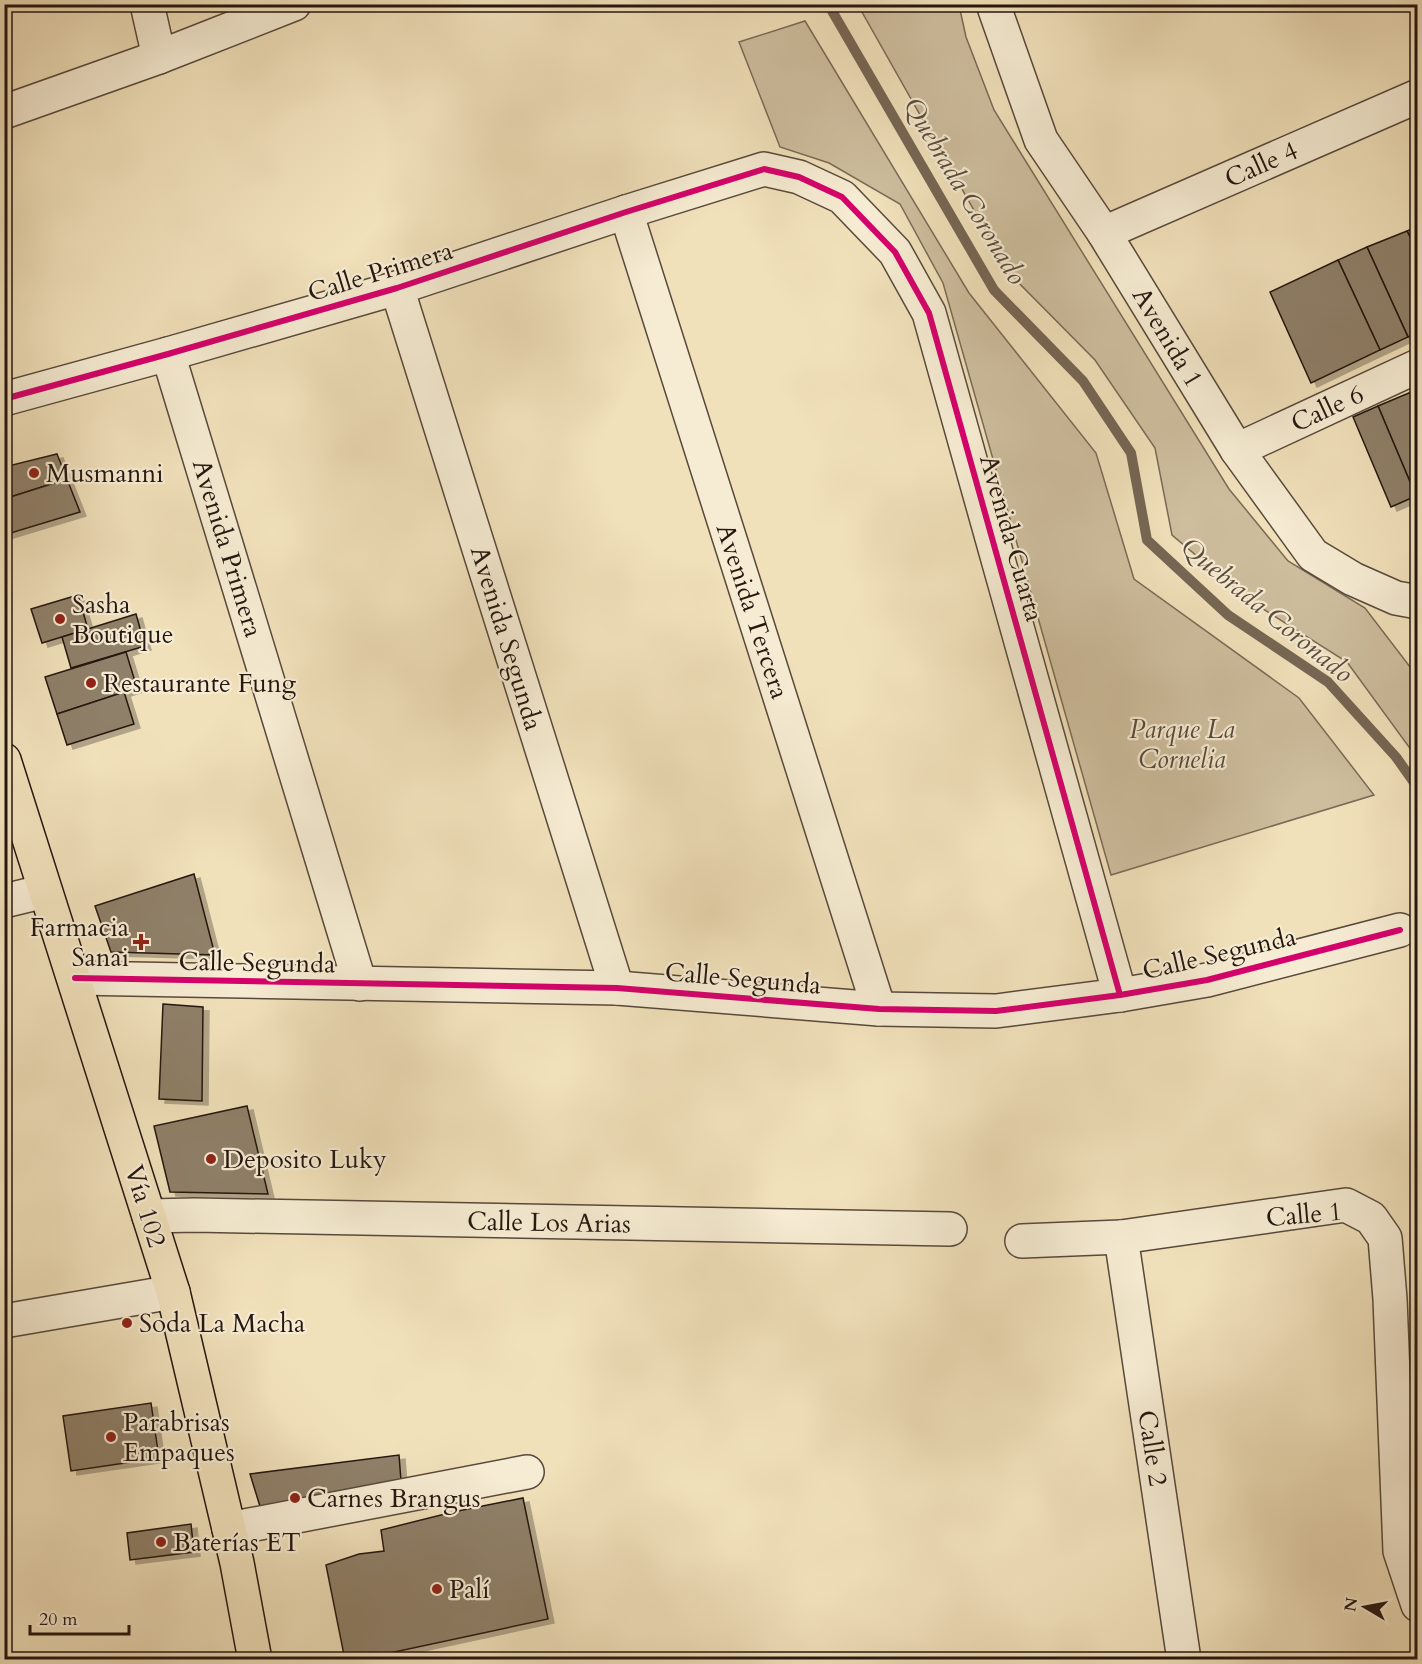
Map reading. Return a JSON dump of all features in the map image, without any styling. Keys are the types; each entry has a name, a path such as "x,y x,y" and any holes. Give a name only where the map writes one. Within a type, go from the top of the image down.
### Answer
{"main road":[{"name":"Vía 102","path":"4,760 173,1292 229,1529 255,1659"}],"street":[{"path":"147,4 159,57"},
{"path":"4,112 159,57 294,4"},
{"name":"Avenida 1","path":"1000,7 1041,140 1104,233 1237,450 1312,555 1353,579 1396,598 1418,602"},
{"name":"Calle 4","path":"1104,233 1418,96"},
{"name":"Calle Primera","path":"4,399 397,288 764,169"},
{"name":"Avenida Cuarta","path":"764,169 799,177 842,197 895,252 929,313 1120,995"},
{"name":"Avenida Tercera","path":"626,212 879,1009"},
{"name":"Avenida Segunda","path":"397,288 617,988"},
{"name":"Avenida Primera","path":"168,354 360,984"},
{"name":"Calle 6","path":"1237,450 1418,366"},
{"path":"4,901 45,891"},
{"name":"Calle Segunda","path":"75,978 617,988 879,1009 996,1011 1120,995 1207,980 1400,930"},
{"name":"Calle 1","path":"1022,1241 1121,1238 1346,1204 1371,1218 1385,1238 1390,1299 1400,1551 1418,1605"},
{"name":"Calle Los Arias","path":"149,1216 207,1215 950,1229"},
{"name":"Calle 2","path":"1121,1238 1184,1659"},
{"path":"4,1321 173,1292"},
{"path":"229,1529 527,1472"}],"green space":[{"path":"858,5 959,5 966,37 994,110 1229,489 1288,561 1365,608 1417,676 1417,758 1347,662 1249,600 1172,535 1155,448 1095,360 1010,274"},
{"name":"Parque La Cornelia","path":"805,21 969,293 1096,453 1134,579 1299,698 1374,795 1111,875 943,283 900,204 829,163 780,147 739,42"}],"building":[{"path":"1418,226 1418,253 1407,231"},
{"path":"1407,231 1418,253 1418,333 1408,337 1367,247"},
{"path":"1367,247 1408,337 1380,350 1338,260"},
{"path":"1338,260 1380,350 1311,383 1270,292"},
{"path":"1416,390 1418,394 1418,487 1413,489 1378,406"},
{"path":"1378,406 1416,496 1391,507 1353,417"},
{"name":"Musmanni","path":"57,454 67,479 4,499 4,467"},
{"path":"67,479 80,512 4,535 4,499"},
{"name":"Sasha Boutique","path":"78,595 88,629 42,643 31,609"},
{"path":"136,614 145,646 71,668 62,637"},
{"name":"Restaurante Fung","path":"126,652 137,688 57,714 45,677"},
{"path":"124,692 134,724 67,745 57,714"},
{"path":"194,874 215,955 111,952 95,906"},
{"path":"163,1004 203,1007 202,1101 159,1099"},
{"name":"Deposito Luky","path":"247,1106 268,1194 170,1192 154,1126"},
{"name":"Parabrisas Empaques","path":"151,1403 159,1458 71,1471 63,1416"},
{"name":"Carnes Brangus","path":"399,1455 401,1481 263,1516 250,1474"},
{"name":"Palí","path":"523,1498 548,1619 357,1660 345,1660 326,1565 359,1554 384,1551 381,1530"},
{"name":"Baterías ET","path":"191,1524 194,1552 130,1560 127,1533"}],"waterway":[{"name":"Quebrada Coronado","path":"828,4 994,290 1083,381 1131,453 1147,540 1228,615 1328,682 1396,757 1418,788"}],"cycle path":[{"path":"4,399 397,288 764,169 799,177 842,197 895,252 929,313 1120,995"},
{"path":"75,978 617,988 879,1009 996,1011 1120,995 1207,980 1400,930"}],"place":[{"name":"Musmanni","path":"34,473"},
{"name":"Sasha Boutique","path":"60,619"},
{"name":"Restaurante Fung","path":"91,683"},
{"name":"Farmacia Sanai","path":"141,942"},
{"name":"Deposito Luky","path":"211,1159"},
{"name":"Soda La Macha","path":"127,1323"},
{"name":"Parabrisas Empaques","path":"111,1437"},
{"name":"Carnes Brangus","path":"295,1498"},
{"name":"Baterías ET","path":"161,1542"},
{"name":"Palí","path":"437,1589"}]}
